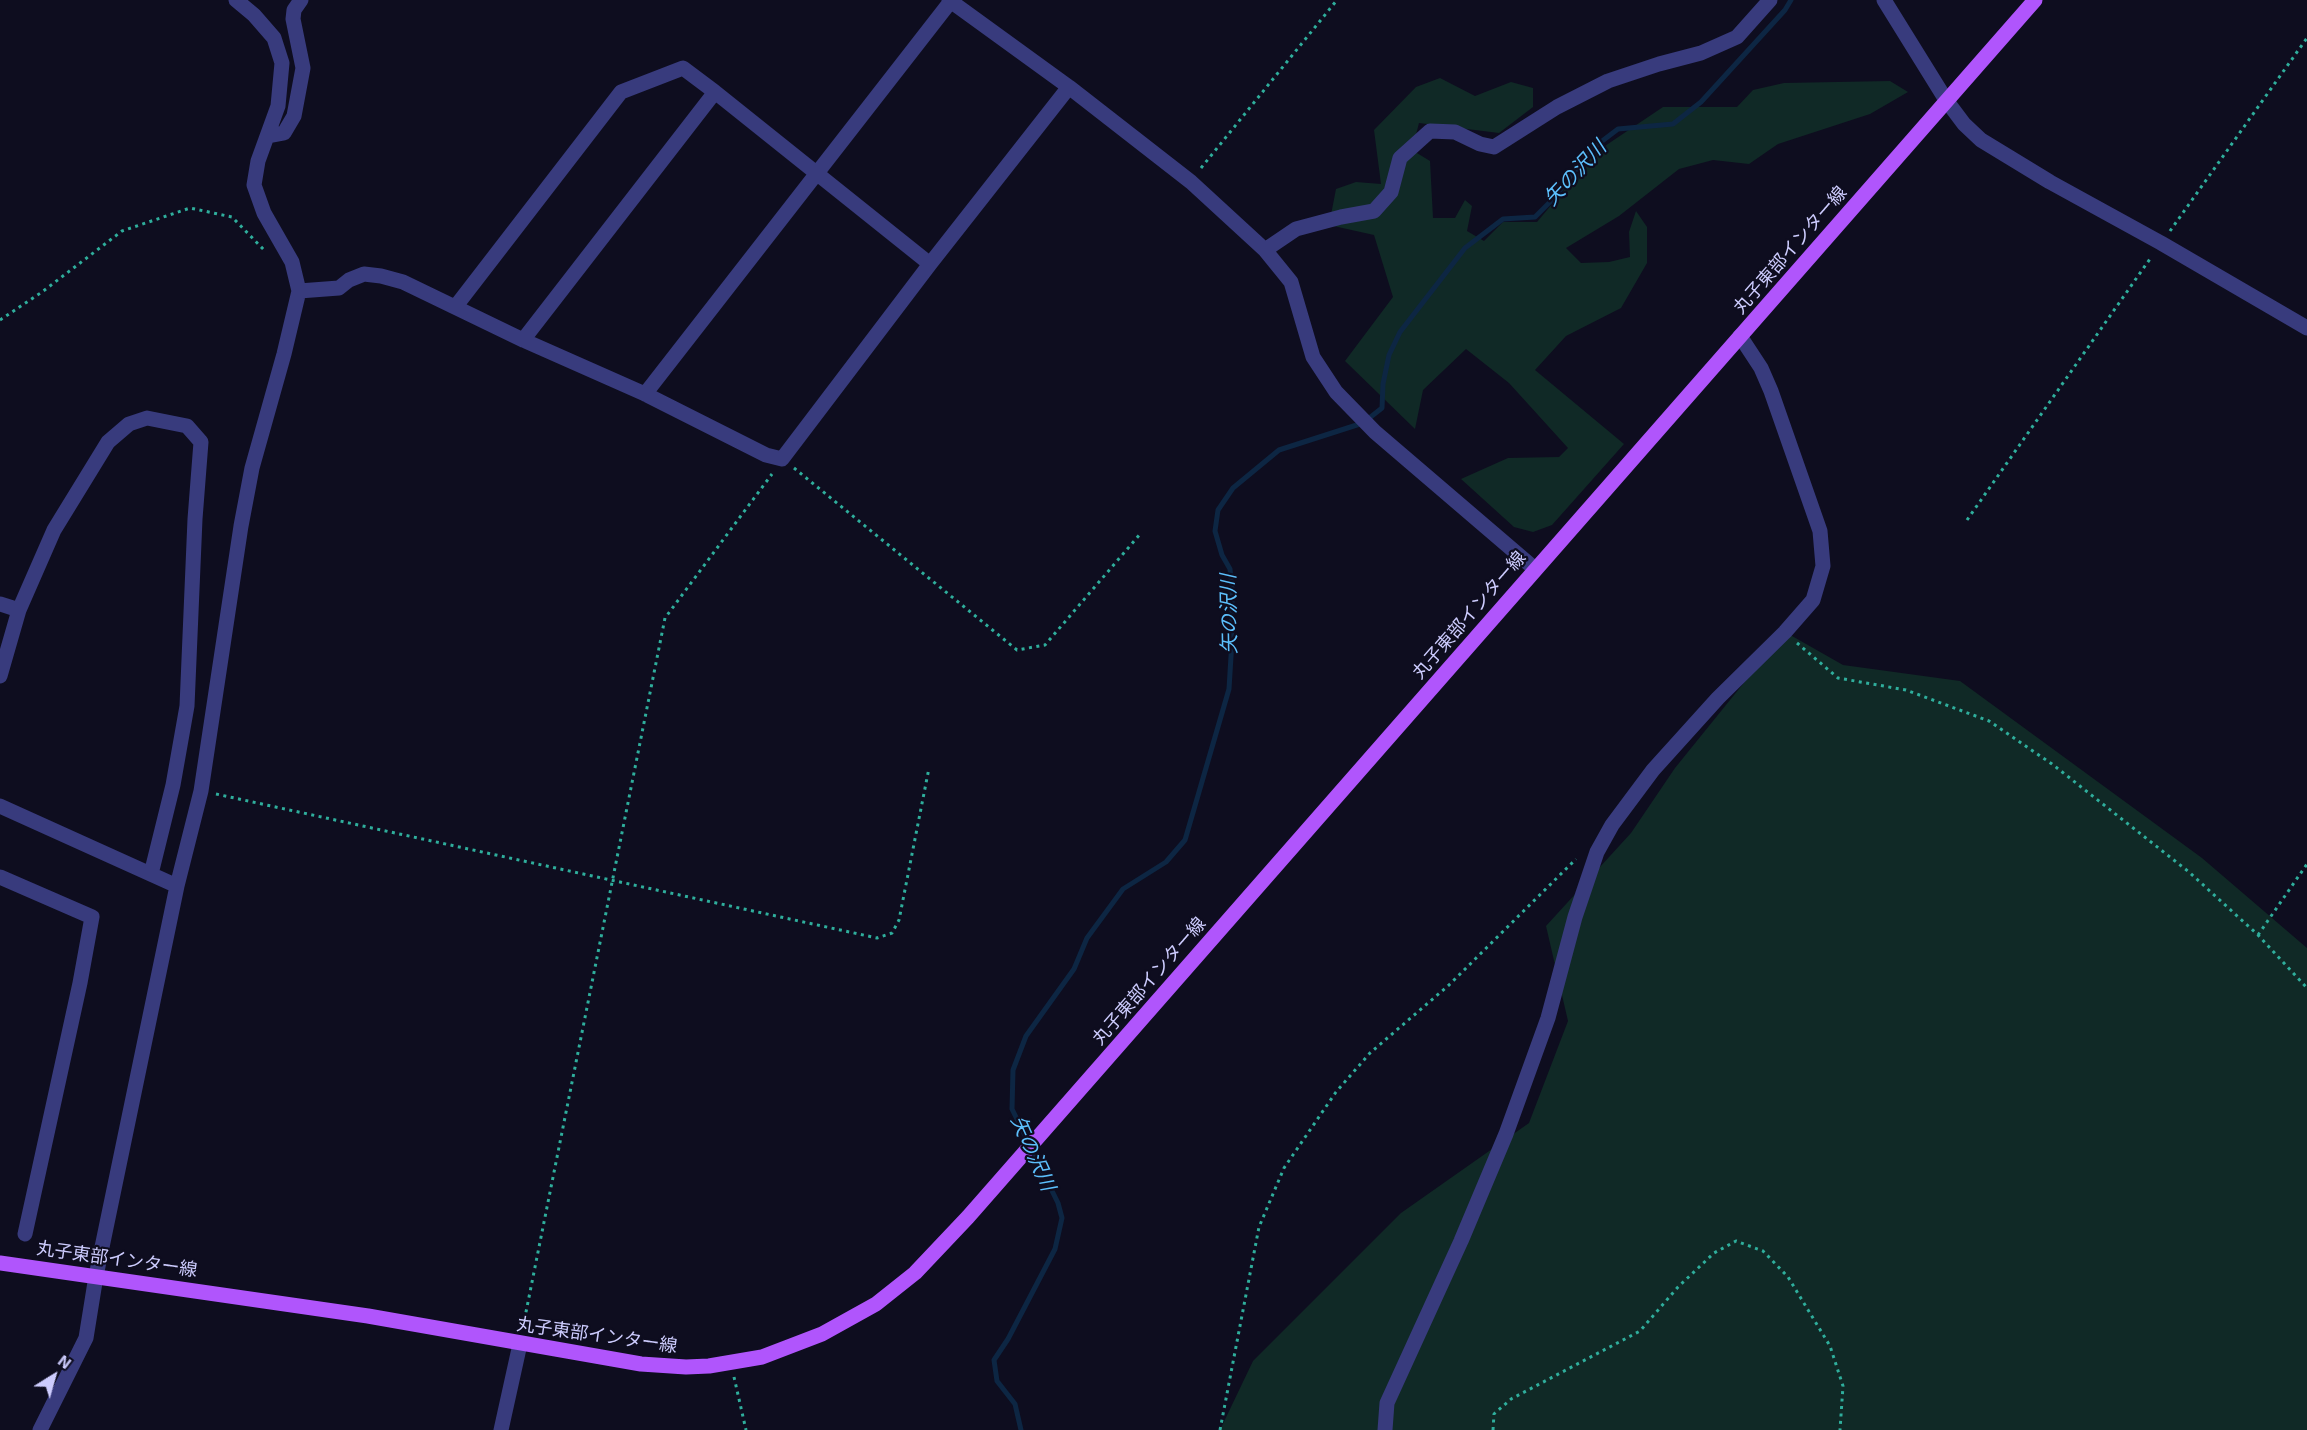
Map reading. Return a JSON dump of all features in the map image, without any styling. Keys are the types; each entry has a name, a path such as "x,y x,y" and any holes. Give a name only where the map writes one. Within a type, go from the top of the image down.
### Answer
{"main road":[{"name":"丸子東部インター線","path":"0,1263 368,1316 641,1364 686,1367 731,1363 762,1357 822,1334 876,1304 915,1273 968,1217 2035,0"}],"street":[{"path":"40,1430 86,1338 96,1276 177,886 201,791 241,526 252,468 299,291 292,262 264,213 254,185 258,161 278,106 282,63 274,38 254,15 236,0"},
{"path":"268,136 284,133 294,116 303,68 293,19 294,10 301,0"},
{"path":"645,394 950,0 1069,87 1191,182 1265,250 1291,282 1313,357 1336,392 1375,432 1535,569"},
{"path":"1265,250 1296,229 1374,211 1391,192 1401,158 1430,131 1455,132 1480,144 1494,147 1557,107 1608,81 1701,53 1737,37 1770,0"},
{"path":"1884,0 1946,100 1964,124 1981,140 2050,182 2307,328"},
{"path":"456,306 621,92 683,68 930,264"},
{"path":"299,291 339,288 364,274 403,282 523,340 645,394 766,455 782,459 930,264 1069,87"},
{"path":"523,340 715,92"},
{"path":"1385,1430 1387,1403 1506,1134 1548,1018 1575,917 1597,852 1612,825 1653,770 1813,600 1823,566 1820,531 1771,391 1761,368 1740,336"},
{"path":"0,676 19,610 54,530 108,442 129,424 147,418 187,426 201,441 187,706 173,785 151,874"},
{"path":"0,604 19,610"},
{"path":"0,806 177,886"},
{"path":"0,877 92,917 80,983 25,1234"},
{"path":"501,1430 520,1344"}],"path":[{"path":"1191,182 1337,0"},
{"path":"1967,520 2307,38"},
{"path":"0,320 42,292 122,231 190,208 232,217 269,255 292,262"},
{"path":"520,1344 665,618 782,459 1017,650 1045,645 1141,533"},
{"path":"1785,632 1838,678 1906,690 1989,721 2052,764 2180,864 2258,935 2307,988"},
{"path":"201,791 877,938 892,933 898,920 929,768"},
{"path":"1220,1430 1259,1227 1284,1168 1336,1092 1370,1053 1449,986 1579,856"},
{"path":"2258,935 2307,864"},
{"path":"1493,1430 1494,1414 1511,1399 1640,1331 1714,1253 1736,1241 1763,1251 1788,1277 1830,1346 1843,1386 1840,1430"},
{"path":"731,1363 746,1430"}],"green space":[{"path":"1440,78 1475,96 1511,82 1533,88 1533,107 1499,133 1419,123 1412,150 1430,161 1433,218 1455,218 1465,200 1472,206 1467,231 1484,241 1503,222 1537,222 1596,152 1663,107 1737,107 1753,90 1784,83 1890,81 1908,92 1870,114 1778,144 1749,164 1713,160 1679,169 1619,216 1566,248 1581,263 1609,262 1630,257 1629,232 1636,211 1647,227 1647,263 1621,308 1566,336 1535,370 1624,444 1552,525 1533,532 1514,527 1461,479 1508,458 1559,457 1568,448 1509,383 1466,349 1423,390 1415,429 1345,361 1393,297 1374,235 1329,225 1336,189 1356,182 1381,184 1374,130 1416,87"},
{"path":"1785,632 1843,665 1960,681 2202,858 2307,948 2307,1430 1220,1430 1253,1361 1401,1213 1529,1123 1568,1021 1546,926 1631,833 1675,768"}],"waterway":[{"name":"矢の沢川","path":"1021,1430 1015,1404 997,1381 994,1360 1008,1339 1055,1249 1062,1218 1058,1203 1012,1109 1013,1070 1026,1036 1074,969 1087,938 1123,889 1166,862 1185,840 1229,689 1232,589 1230,569 1222,555 1215,531 1218,510 1233,488 1279,450 1363,423 1382,408 1383,384 1389,355 1400,332 1465,248 1503,219 1535,217 1553,199 1593,148 1618,129 1673,124 1701,102 1785,10 1791,0"}]}
